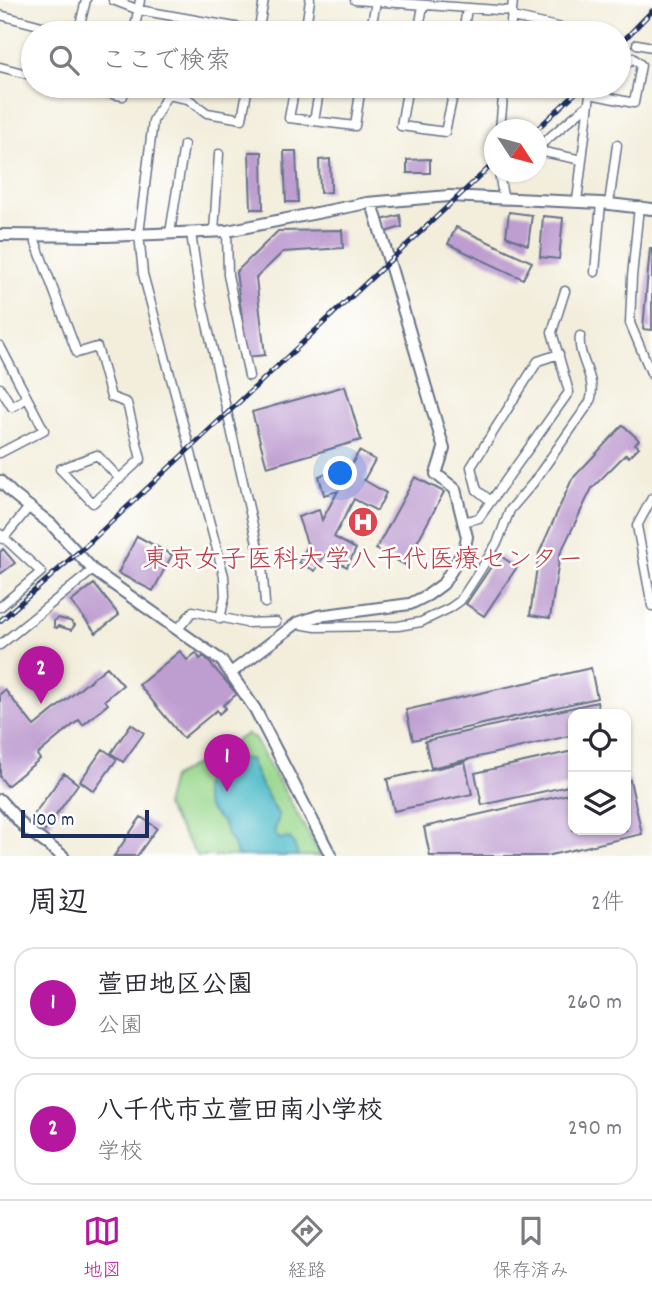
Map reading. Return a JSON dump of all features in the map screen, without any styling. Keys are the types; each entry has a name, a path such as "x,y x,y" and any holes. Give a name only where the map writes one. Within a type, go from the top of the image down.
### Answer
{"street":[{"path":"81,21 86,0"},
{"path":"113,0 210,21"},
{"path":"260,21 264,0"},
{"path":"307,21 310,0"},
{"path":"355,0 471,6 539,21"},
{"path":"511,21 513,0"},
{"path":"370,21 371,1"},
{"path":"0,15 23,21"},
{"path":"637,44 652,47"},
{"path":"610,98 634,103 641,65 633,58 631,60"},
{"path":"0,67 21,72"},
{"path":"165,98 153,121 139,234 144,274 224,576 225,596 220,619"},
{"path":"183,98 207,113 242,119 246,98"},
{"path":"293,98 289,118 355,126 359,98"},
{"path":"314,121 318,98"},
{"path":"406,98 401,126 445,132 452,98"},
{"path":"501,119 503,98"},
{"path":"577,201 590,98"},
{"path":"582,160 539,151 538,147 589,104"},
{"path":"170,233 184,145"},
{"path":"595,272 617,145"},
{"path":"214,232 219,154"},
{"path":"501,182 503,197"},
{"path":"0,234 227,231 372,203 449,196 577,201 652,209"},
{"path":"232,672 297,623 318,616 410,604 428,595 443,583 464,550 467,537 455,489 436,474 444,449 372,203"},
{"path":"639,206 630,323 652,375"},
{"path":"227,231 228,275 249,376"},
{"path":"191,233 199,289 262,565 265,603"},
{"path":"33,235 77,353 97,347 111,397 127,403 141,459 120,479 93,503 60,469 97,455 120,479"},
{"path":"463,522 479,518 569,392 552,332 565,291"},
{"path":"297,623 317,628 398,626 437,616 460,601 498,541 510,510 533,483 590,402 593,386 579,346 580,336"},
{"path":"0,346 44,430 0,453"},
{"path":"491,501 477,490 471,467 538,361 559,354"},
{"path":"0,370 9,364"},
{"path":"0,388 12,407 27,398"},
{"path":"2,486 52,525 93,570 215,656 232,672 255,709 331,856"},
{"path":"652,498 637,526 652,607"},
{"path":"0,607 41,572 1,538 30,506"},
{"path":"0,645 93,570"},
{"path":"178,629 192,611 246,623 276,622"},
{"path":"0,800 24,828 63,856"}],"green space":[{"path":"247,734 254,738 321,856 197,856 165,806 172,778"}],"water":[{"path":"236,758 250,759 279,816 274,834 280,839 290,838 298,856 237,856 224,824 207,806 203,789 208,776"}],"building":[{"path":"284,151 296,151 298,202 286,202"},
{"path":"249,152 262,152 263,209 251,209"},
{"path":"330,159 331,192 320,193 319,160"},
{"path":"430,159 430,173 407,173 407,160"},
{"path":"509,212 532,215 528,245 506,236"},
{"path":"400,215 402,227 385,232 382,220"},
{"path":"543,216 563,218 559,259 540,257"},
{"path":"456,227 532,262 523,279 448,244"},
{"path":"342,230 343,248 283,252 256,278 265,355 247,357 236,272 278,231"},
{"path":"652,248 652,330 643,329"},
{"path":"345,386 361,440 267,467 252,412"},
{"path":"623,425 639,440 635,444 639,447 629,457 626,454 592,488 560,554 550,618 530,615 539,553 572,479"},
{"path":"359,451 375,460 364,480 386,493 377,511 354,499 334,537 356,549 347,567 324,555 315,571 299,562 308,546 298,517 319,510 322,520 338,491 324,495 319,476 350,468"},
{"path":"415,477 444,492 405,565 376,549"},
{"path":"137,536 172,555 153,591 118,573"},
{"path":"3,549 15,563 0,574 0,552"},
{"path":"499,555 517,567 484,616 466,604"},
{"path":"94,584 119,615 96,633 71,602"},
{"path":"58,618 75,625 71,630 54,627 54,621"},
{"path":"180,651 187,660 196,653 200,659 204,656 237,694 223,705 226,708 219,714 217,710 183,738 139,685"},
{"path":"107,667 123,685 105,700 108,704 83,725 79,720 37,755 40,759 7,786 0,777 0,694 5,690 34,726"},
{"path":"591,668 597,698 413,740 406,710"},
{"path":"597,702 599,709 568,709 568,736 431,768 425,741"},
{"path":"131,724 144,733 123,762 111,753"},
{"path":"103,749 117,759 94,791 80,781"},
{"path":"568,752 568,786 482,805 475,773"},
{"path":"465,762 472,794 394,811 387,779"},
{"path":"64,773 78,784 45,831 30,820"},
{"path":"631,784 642,834 546,856 430,856 424,827 568,794 568,835 631,835"},
{"path":"141,817 157,828 137,856 114,856"}],"railway":[{"path":"631,33 652,11"},
{"path":"547,120 570,98"},
{"path":"0,621 91,541 484,172"}],"place":[{"name":"東京女子医科大学八千代医療センター","path":"363,522"},
{"name":"八千代市立萱田南小学校","path":"41,704"},
{"name":"萱田地区公園","path":"227,792"}]}
